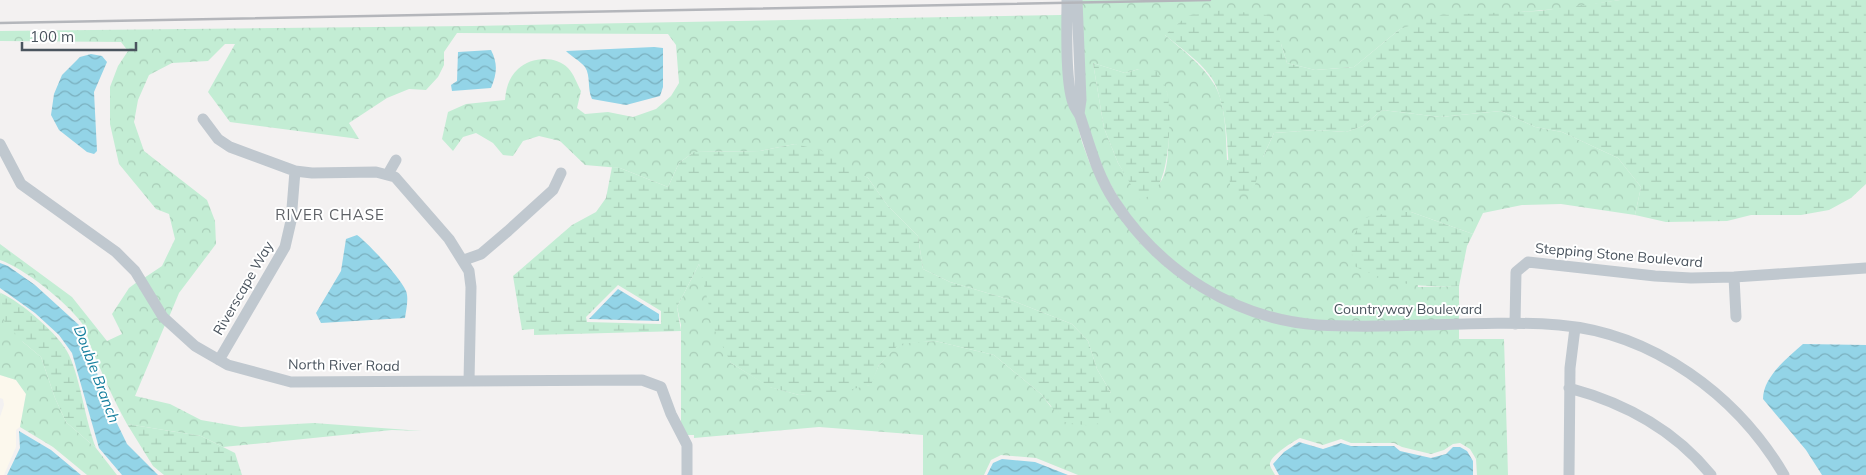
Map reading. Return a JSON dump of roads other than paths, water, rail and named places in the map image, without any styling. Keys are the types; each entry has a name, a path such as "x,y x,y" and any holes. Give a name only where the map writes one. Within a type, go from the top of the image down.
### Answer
{"street":[{"name":"Countryway Boulevard","path":"1067,0 1069,70 1073,103 1079,114 1085,137 1104,183 1114,201 1142,239 1187,278 1223,298 1277,318 1317,325 1515,324 1575,328 1624,340 1666,360 1700,381 1731,406 1757,434 1784,475"},
{"name":"Countryway Boulevard","path":"1077,0 1078,72 1081,100 1079,114"},
{"path":"203,119 218,139 230,147 295,171 388,174 404,186 464,260 471,287 469,381"},
{"name":"North River Road","path":"0,144 21,184 116,252 135,271 163,317 195,346 228,365 290,382 642,380 662,388 671,414 687,445 687,475"},
{"path":"388,174 396,160"},
{"name":"Riverscape Way","path":"219,360 284,247 290,221 295,171"},
{"path":"464,260 481,254 508,231 553,190 562,173"},
{"name":"Stepping Stone Boulevard","path":"1515,324 1516,272 1528,262 1655,276 1734,277 1866,268"},
{"path":"1734,277 1736,317"},
{"path":"1569,475 1569,388 1575,328"},
{"path":"1569,388 1609,400 1654,423 1684,445 1711,475"}],"water":[{"path":"663,48 663,87 660,96 626,105 592,99 585,67 566,51"},
{"path":"491,50 496,69 491,88 452,91 451,85 457,81 458,52"},
{"path":"91,54 102,56 107,62 94,92 97,151 94,154 87,152 59,130 51,115 54,94 62,75 80,57"},
{"path":"357,235 384,261 403,285 407,297 405,318 321,323 316,313 341,271 346,239"},
{"name":"Double Branch","path":"0,263 8,266 35,285 79,325 112,413 127,444 158,475 122,475 99,448 72,353 59,335 35,313 0,288"},
{"path":"618,289 659,314 659,321 589,319"},
{"path":"1803,344 1866,345 1866,475 1822,475 1806,450 1763,399 1764,391 1771,376"},
{"path":"19,431 51,450 81,475 7,475 20,448"},
{"path":"1299,442 1323,449 1341,443 1351,446 1394,446 1400,451 1431,458 1446,454 1453,447 1460,447 1467,451 1473,461 1473,475 1279,475 1273,464 1284,452"},
{"path":"1002,459 1035,462 1068,475 987,475 993,463"}],"railway":[{"path":"0,23 1210,0"}],"district":[{"name":"RIVER CHASE","path":"330,214"}]}
